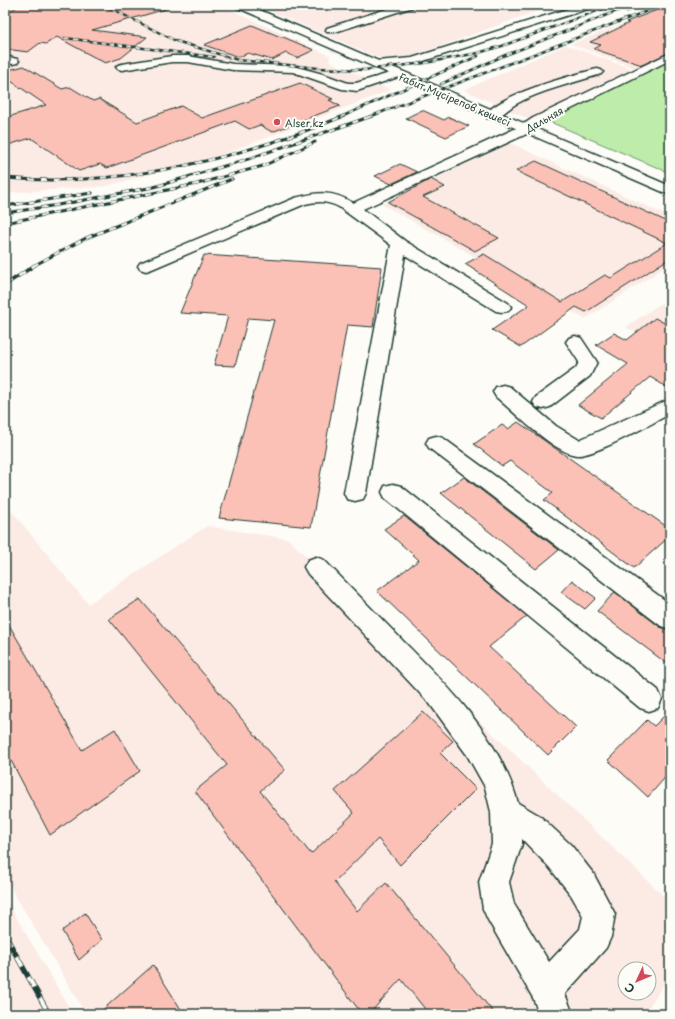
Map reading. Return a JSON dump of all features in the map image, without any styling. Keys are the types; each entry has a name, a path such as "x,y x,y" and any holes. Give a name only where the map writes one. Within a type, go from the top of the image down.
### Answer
{"main road":[{"name":"Ғабит Мүсірепов көшесі","path":"240,5 670,191"},
{"path":"331,30 409,5"},
{"path":"375,64 413,61 590,5"},
{"name":"Дальняя","path":"352,209 526,129 537,121 670,56"},
{"path":"122,67 172,59 188,59 233,67 293,69 319,76 346,86 357,87 397,74"},
{"path":"491,114 512,101 546,88 597,72"},
{"path":"146,266 308,199 328,197 337,200 352,209 399,244 502,307"},
{"path":"355,493 399,244"},
{"path":"543,402 583,372 588,362 575,342"},
{"path":"503,392 549,431 577,448 586,447 670,406"},
{"path":"436,443 670,618"},
{"path":"393,492 649,699"},
{"path":"316,567 439,695 477,744 498,782 506,812 507,844 494,882 499,909 551,1002 595,937 599,914 582,884 560,856 530,826 506,812"}],"shaded area":[{"path":"5,5 220,5 330,56 329,61 391,90 218,156 106,186 5,193"},
{"path":"256,5 553,5 411,57 379,58"},
{"path":"670,6 670,61 646,72 571,44"},
{"path":"566,45 632,69 529,119 464,90"},
{"path":"510,143 670,217 670,264 585,319 382,204"},
{"path":"670,297 670,351 626,327"},
{"path":"5,503 88,604 207,526 288,539 670,902 670,975 657,994 657,961 617,961 617,1001 653,1001 644,1014 86,1014 5,878"},
{"path":"5,898 73,1014 5,1014"}],"green space":[{"path":"670,61 670,173 543,119"}],"building":[{"path":"20,5 166,5 166,9 92,30 147,37 121,58 105,63 57,37 46,44 40,43 28,52 5,49 5,14"},
{"path":"670,5 670,52 642,65 594,49 601,45 590,42 629,23 626,22"},
{"path":"252,25 314,50 297,58 286,53 272,60 248,53 239,57 204,45"},
{"path":"24,66 62,89 70,87 93,101 99,99 137,122 181,106 202,118 300,83 333,99 329,100 340,106 272,132 260,125 249,129 235,121 107,168 100,164 79,171 31,138 5,146 5,118 46,105 5,77 5,71"},
{"path":"422,110 444,120 449,117 469,126 446,137 406,118"},
{"path":"536,161 670,223 670,258 586,312 576,307 521,347 492,330 529,305 465,264 484,254 562,302 605,275 611,278 667,243 516,171"},
{"path":"400,164 417,172 391,184 375,176"},
{"path":"431,179 445,187 423,197 499,238 475,251 388,202"},
{"path":"204,255 382,267 373,327 347,325 311,527 219,518 274,320 248,318 235,366 214,365 228,316 180,313"},
{"path":"655,318 670,326 670,389 650,377 601,418 578,405 628,364 596,345 614,333 627,340"},
{"path":"518,422 670,529 670,536 634,568 544,500 553,493 510,461 502,466 474,444 502,425 508,429"},
{"path":"464,477 559,550 536,569 441,493"},
{"path":"404,516 527,616 489,647 576,727 548,755 377,591 419,560 384,529"},
{"path":"572,580 596,598 585,609 561,592"},
{"path":"615,592 660,627 670,630 670,666 597,611"},
{"path":"140,599 285,770 260,791 311,854 354,813 335,791 423,712 453,741 440,753 476,789 400,865 378,839 334,882 357,911 386,883 495,1014 429,1014 401,979 369,1014 362,1014 195,791 227,765 109,619"},
{"path":"5,618 82,750 115,729 140,771 50,835 5,749"},
{"path":"670,710 670,772 648,797 608,760 647,720 654,726"},
{"path":"85,913 102,940 79,960 62,931"},
{"path":"153,965 184,1014 98,1014"}],"railway":[{"path":"104,5 176,41 238,60 318,68 364,70 425,63 478,53 502,46 613,5"},
{"path":"441,84 503,56 632,5"},
{"path":"627,11 644,5"},
{"path":"369,117 663,5"},
{"path":"65,38 214,57"},
{"path":"341,117 478,56"},
{"path":"5,178 48,180 92,179 178,167 262,145 344,116"},
{"path":"5,213 58,205 154,187 248,159 372,116"},
{"path":"5,223 197,184 263,166 315,142"},
{"path":"33,266 86,238 232,179"},
{"path":"5,206 92,193"},
{"path":"5,285 35,265"},
{"path":"5,935 49,1014"}],"place":[{"name":"Alser.kz","path":"277,122"}]}
